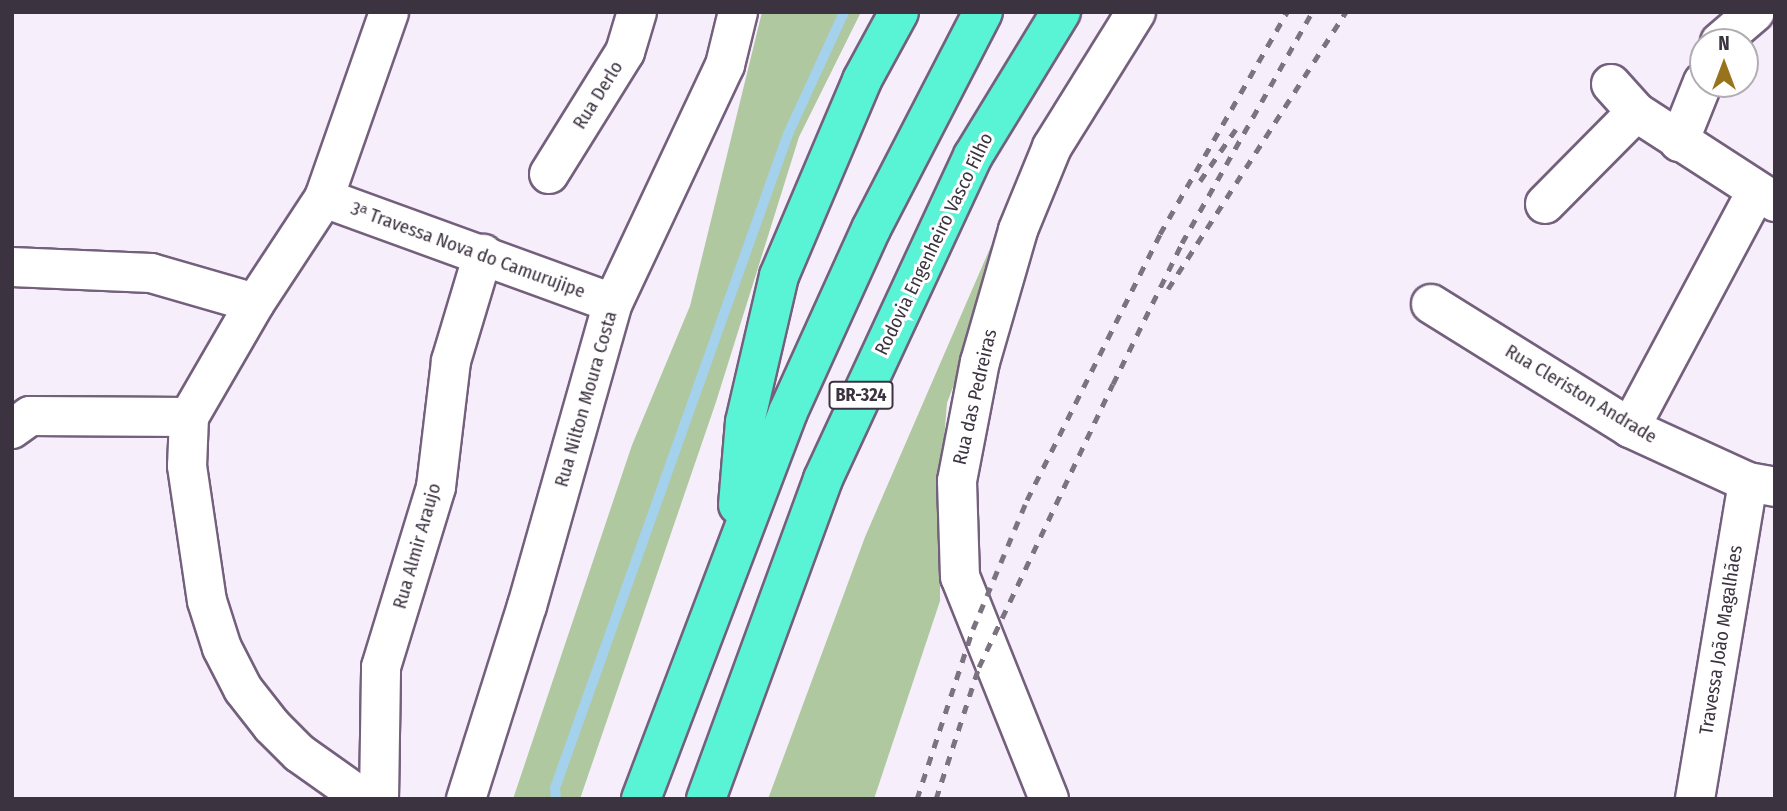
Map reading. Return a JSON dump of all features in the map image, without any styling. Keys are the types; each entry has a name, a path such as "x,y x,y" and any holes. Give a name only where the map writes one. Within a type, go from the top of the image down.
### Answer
{"highway":[{"path":"735,543 745,422 779,276 862,80 899,12"},
{"name":"BR-324","path":"641,799 735,543 871,229 983,12"},
{"name":"Rodovia Engenheiro Vasco Filho","path":"706,799 822,479 973,156 1061,12"}],"street":[{"path":"364,799 299,753 272,726 243,690 222,648 196,549 187,466 189,417 255,303 324,198 389,12"},
{"name":"Rua Derlo","path":"549,174 625,52 637,12"},
{"name":"Rua Nilton Moura Costa","path":"466,799 527,606 613,303 726,65 738,12"},
{"name":"Rua das Pedreiras","path":"1049,799 960,577 957,481 980,362 1018,230 1052,147 1136,12"},
{"path":"1736,28 1755,12"},
{"path":"1545,204 1624,98 1679,142 1765,197 1630,428"},
{"path":"1679,142 1697,98"},
{"name":"3ᵃ Travessa Nova do Camurujipe","path":"324,198 613,303"},
{"name":"Rua Almir Araujo","path":"379,799 381,667 436,487 451,361 483,254"},
{"path":"12,267 151,274 255,303"},
{"name":"Rua Cleriston Andrade","path":"1431,304 1630,428 1761,485"},
{"path":"18,416 189,417"},
{"name":"Travessa João Magalhães","path":"1695,799 1761,485"}],"green space":[{"path":"762,12 861,12 799,137 716,402 580,799 513,799 632,445 690,306"},
{"path":"991,246 1002,257 947,403 940,489 940,601 874,799 768,799 865,537"}],"waterway":[{"path":"556,799 555,788 788,134 844,12"}],"railway":[{"path":"917,799 973,629 1027,500 1160,234 1287,12"},
{"path":"936,799 979,667 1113,384 1182,243 1312,12"},
{"path":"1168,289 1346,12"},
{"path":"1200,181 1236,129"}]}
